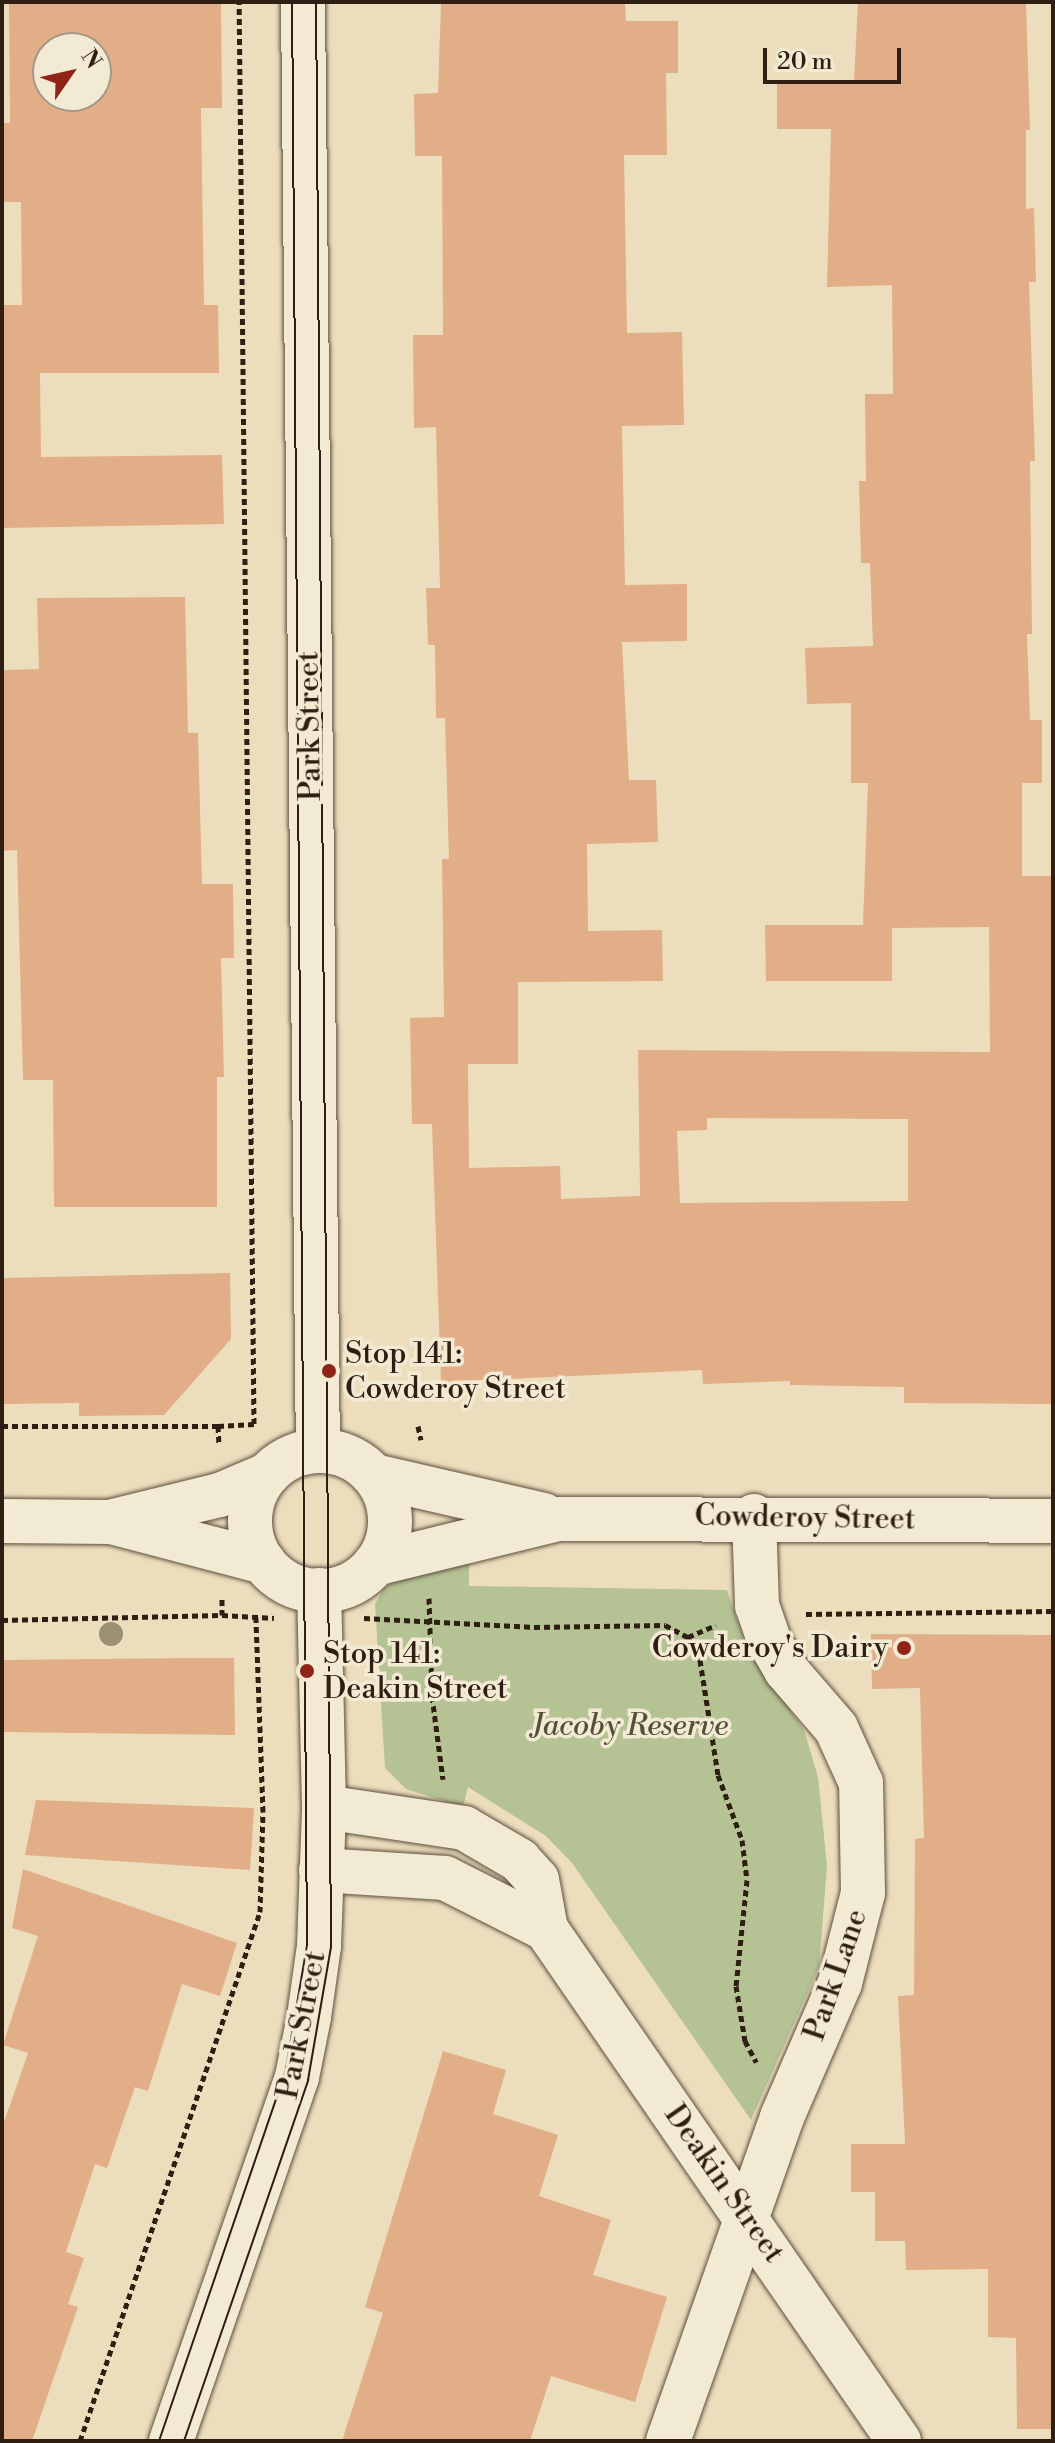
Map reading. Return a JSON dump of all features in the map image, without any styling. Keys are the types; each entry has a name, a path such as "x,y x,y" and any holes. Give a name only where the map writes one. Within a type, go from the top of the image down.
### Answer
{"street":[{"name":"Park Street","path":"303,2 318,1451"},
{"path":"2,1521 111,1522 264,1562 290,1584 319,1590 348,1585 375,1564 385,1547 389,1510 374,1476 346,1456 318,1451 291,1456 267,1475 220,1495 111,1522"},
{"path":"264,1562 250,1527 256,1491 267,1475"},
{"name":"Cowderoy Street","path":"374,1476 558,1519"},
{"name":"Cowderoy Street","path":"375,1564 558,1519 754,1516 1053,1521"},
{"name":"Park Lane","path":"668,2441 782,2117 859,1924 865,1817 861,1783 847,1746 786,1670 757,1606 754,1516"},
{"name":"Park Street","path":"171,2441 297,2077 319,1946 324,1807 319,1590"},
{"name":"Deakin Street","path":"324,1807 442,1823 483,1835 537,1880 546,1929 747,2215 899,2441"},
{"name":"Deakin Street","path":"321,1870 445,1878 546,1929"}],"path":[{"path":"2,1426 254,1424 239,2"},
{"path":"218,1426 219,1450"},
{"path":"2,1620 222,1615 221,1590"},
{"path":"430,1590 428,1620 443,1790"},
{"path":"688,1637 757,1606 805,1614 1053,1611"},
{"path":"80,2441 260,1912 263,1812 256,1617"},
{"path":"377,1617 534,1627 665,1625 688,1637 700,1660 718,1775 742,1840 747,1880 736,1986 745,2041 782,2117"}],"green space":[{"name":"Jacoby Reserve","path":"469,1562 469,1586 727,1590 747,1649 804,1730 818,1777 827,1866 819,1967 751,2120 572,1863 546,1836 468,1787 463,1807 406,1789 385,1768 375,1604 384,1588 404,1574"}],"building":[{"path":"9,2 221,2 222,108 201,108 204,305 218,305 219,373 40,373 41,457 222,455 224,524 2,528 2,305 22,305 21,202 2,202 2,123 10,123"},
{"path":"441,2 625,2 626,21 678,21 678,73 666,73 667,155 624,155 627,333 682,332 684,425 622,426 625,585 687,584 687,641 622,642 629,780 656,780 658,842 587,844 588,931 662,930 663,981 518,982 518,1064 468,1064 469,1168 560,1166 561,1199 640,1196 638,1050 990,1052 989,927 892,928 892,981 766,981 765,925 863,925 868,783 851,783 851,703 807,704 805,648 873,646 870,563 861,563 859,481 866,481 865,394 893,394 892,285 827,287 831,129 777,129 777,81 854,81 858,2 1026,2 1030,130 1026,130 1026,209 1034,208 1036,282 1029,282 1035,461 1030,461 1032,634 1027,634 1030,720 1042,720 1042,783 1022,783 1022,876 1053,876 1053,1404 904,1403 904,1387 790,1385 790,1381 703,1384 702,1370 441,1382 432,1124 412,1124 410,1018 444,1017 442,859 449,859 445,718 436,718 435,645 428,645 426,588 440,588 436,427 414,428 413,335 443,335 442,156 415,156 414,94 438,93","holes":["707,1118 908,1119 908,1201 680,1203 677,1131 707,1130"]},
{"path":"185,597 188,733 198,733 202,884 233,884 234,958 221,958 224,1077 217,1077 217,1207 54,1207 53,1080 23,1080 17,850 2,851 2,670 39,669 37,598"},
{"path":"230,1273 231,1339 164,1415 79,1416 79,1403 2,1404 2,1278"},
{"path":"871,1634 1053,1635 1053,2429 1017,2429 1016,2338 988,2337 988,2269 906,2270 905,2241 875,2241 875,2192 851,2192 851,2144 905,2144 898,1996 914,1995 915,1839 924,1838 920,1688 872,1689"},
{"path":"234,1658 235,1735 2,1732 2,1660"},
{"path":"36,1800 254,1808 250,1870 25,1855"},
{"path":"23,1869 237,1943 220,1996 182,1984 148,2091 135,2087 107,2168 95,2164 66,2252 84,2258 68,2304 78,2307 32,2441 2,2441 2,2128 28,2053 3,2045 38,1936 12,1928"},
{"path":"443,2051 506,2070 493,2114 558,2135 539,2196 611,2220 593,2275 667,2297 635,2402 551,2376 530,2441 342,2441 383,2313 365,2307"}],"tram line":[{"path":"159,2441 285,2074 307,1945 292,2"},
{"path":"184,2441 308,2080 331,1947 316,2"}],"place":[{"name":"Stop 141: Cowderoy Street","path":"329,1371"},
{"name":"Cowderoy's Dairy","path":"904,1648"},
{"name":"Stop 141: Deakin Street","path":"307,1671"}]}
